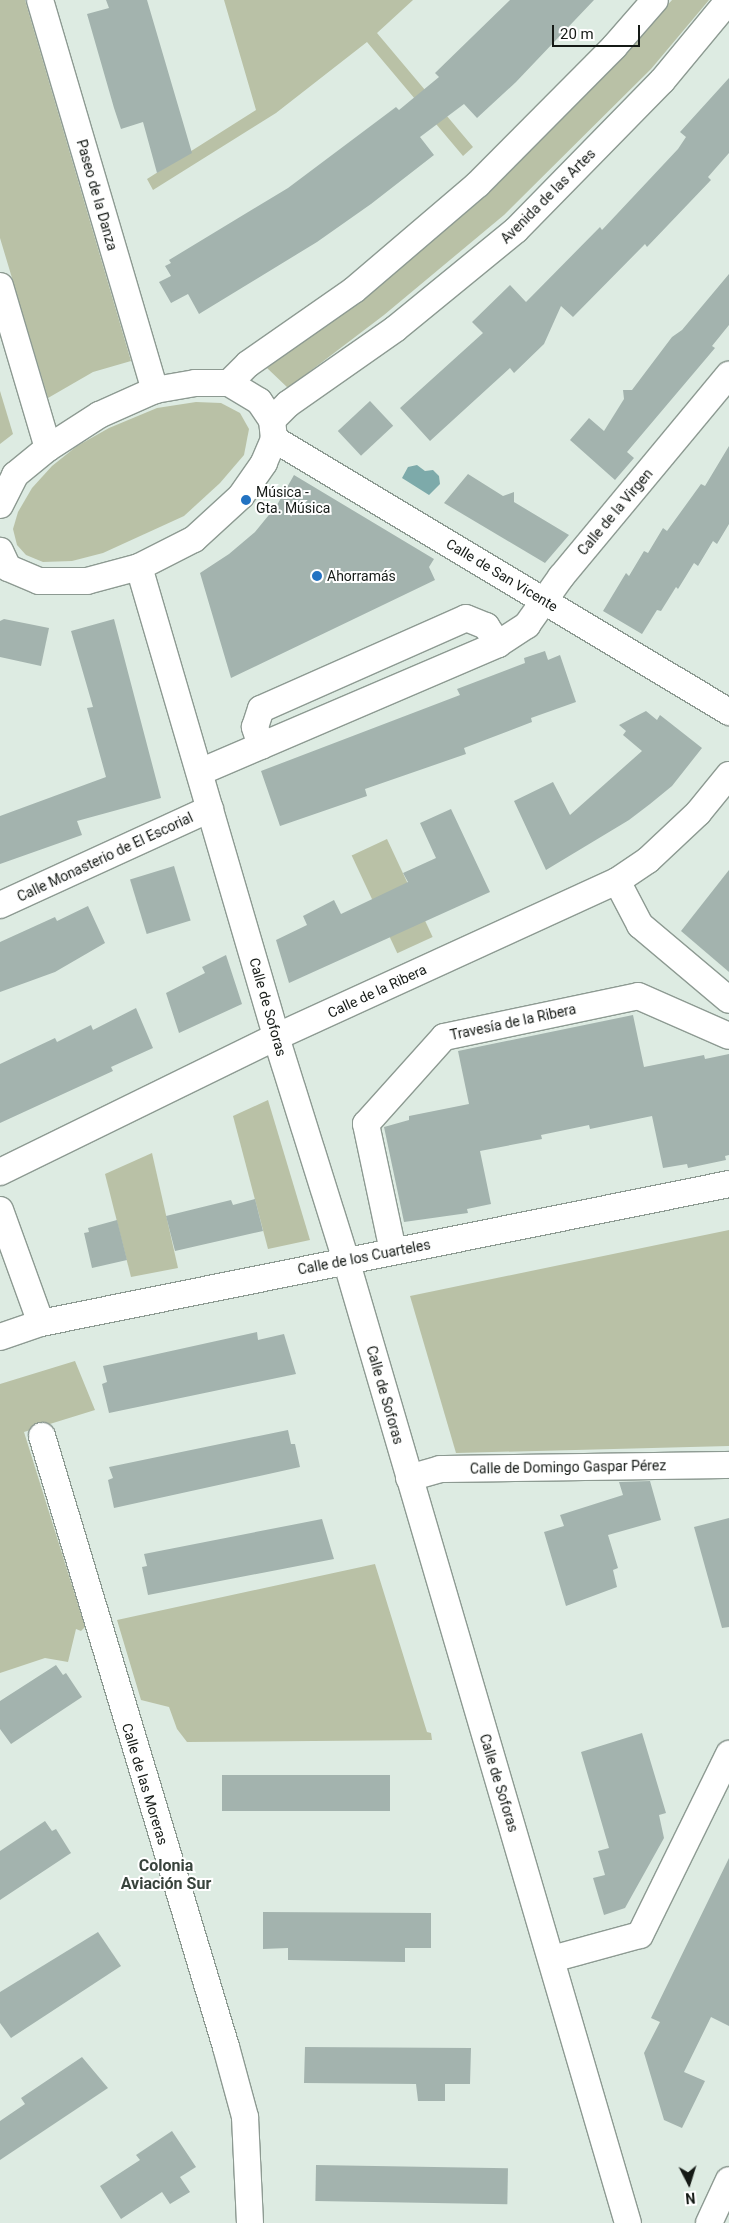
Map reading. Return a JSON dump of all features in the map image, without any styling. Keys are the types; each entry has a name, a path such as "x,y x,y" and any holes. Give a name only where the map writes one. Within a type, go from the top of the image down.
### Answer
{"street":[{"name":"Paseo de la Danza","path":"40,0 155,390"},
{"path":"229,383 248,364 354,290 478,184 614,47 655,0"},
{"name":"Avenida de las Artes","path":"273,430 288,404 395,330 516,230 662,81 729,0"},
{"path":"0,286 48,448"},
{"name":"Calle de la Virgen","path":"200,772 498,644 527,625 544,600 729,375"},
{"path":"0,505 15,475 48,448 99,415 155,390 195,383 229,383 259,401 273,430 264,463 241,496 194,539 139,567 87,581 38,581 3,563"},
{"name":"Calle de San Vicente","path":"273,430 544,600 729,712"},
{"name":"Calle de Soforas","path":"139,567 276,1038 346,1260 628,2223"},
{"path":"261,746 255,727 261,709 466,618 486,626 498,644"},
{"name":"Calle de la Ribera","path":"0,1172 276,1038 617,881 648,860 684,827 729,776"},
{"name":"Calle Monasterio de El Escorial","path":"0,905 210,809"},
{"path":"617,881 640,925 729,1000"},
{"name":"Travesía de la Ribera","path":"393,1251 366,1124 444,1037 638,996 729,1036"},
{"name":"Calle de los Cuarteles","path":"0,1337 41,1323 729,1184"},
{"path":"0,1210 41,1323"},
{"name":"Calle de las Moreras","path":"42,1436 245,2117 250,2223"},
{"name":"Calle de Domingo Gaspar Pérez","path":"409,1478 440,1469 729,1465"},
{"path":"552,1959 640,1935 729,1754"},
{"path":"709,2223 729,2180"}],"green space":[{"path":"0,0 25,0 131,361 93,372 48,398 0,238"},
{"path":"224,0 413,0 377,33 473,147 463,156 367,42 276,113 153,190 147,179 256,110"},
{"path":"672,0 709,0 651,69 504,215 384,315 288,388 267,368 365,297 487,195 627,51"},
{"path":"0,391 13,434 0,444"},
{"path":"196,402 221,403 240,413 249,429 244,455 220,483 184,516 103,553 72,561 43,562 26,555 17,545 13,529 18,512 32,488 52,466 77,446 109,428 157,408"},
{"path":"387,839 433,937 397,953 352,855"},
{"path":"268,1100 310,1240 268,1249 233,1116"},
{"path":"152,1153 178,1268 131,1277 105,1174"},
{"path":"729,1230 729,1446 456,1453 410,1296"},
{"path":"75,1361 95,1410 24,1432 85,1627 81,1631 76,1629 68,1662 45,1658 0,1673 0,1384"},
{"path":"375,1564 427,1732 431,1733 432,1740 187,1742 177,1729 169,1707 141,1700 117,1620"}],"water":[{"path":"417,465 425,471 433,470 439,476 440,484 429,495 402,478 408,467"}],"building":[{"path":"106,0 147,0 192,153 157,173 143,122 121,129 114,108 87,14 109,8"},
{"path":"510,0 594,0 516,82 477,118 464,104 420,137 434,155 371,204 317,242 199,314 188,294 171,303 159,282 171,276 165,266 171,263 169,260 288,188 396,107 399,110 439,77 435,73"},
{"path":"729,78 729,153 708,177 711,180 647,247 645,244 573,317 561,306 544,344 514,373 510,368 430,441 400,408 483,333 472,322 510,285 526,302 600,227 602,230 678,149 686,137 680,132"},
{"path":"729,274 729,325 712,346 715,348 627,452 634,458 615,480 570,440 589,418 604,431 624,399 623,390 632,390 672,337 682,330"},
{"path":"370,401 393,426 361,456 338,431"},
{"path":"729,446 729,524 717,544 713,541 698,566 694,563 678,589 676,587 661,611 657,610 642,634 603,611 626,573 629,576 644,551 648,553 663,528 667,531 701,484 705,486"},
{"path":"468,474 503,496 514,492 514,502 569,535 545,563 444,503"},
{"name":"Ahorramás","path":"294,475 434,559 429,567 435,580 231,678 200,573 229,554 255,532 277,505"},
{"path":"4,619 49,628 41,666 0,657 0,621"},
{"path":"114,619 161,798 77,821 82,835 0,864 0,816 106,777 87,708 93,707 71,631"},
{"path":"545,651 548,660 560,655 576,702 531,718 532,722 464,748 466,754 365,789 367,796 280,826 261,771 460,695 457,689 525,663 524,658"},
{"path":"646,711 657,720 660,715 702,748 672,786 650,804 629,820 546,870 514,801 553,782 570,815 642,751 623,735 626,731 619,725"},
{"path":"451,809 490,892 289,983 276,940 307,925 303,916 334,900 341,914 408,882 403,873 436,858 420,823"},
{"path":"174,866 191,921 147,934 130,879"},
{"path":"729,870 729,972 681,931"},
{"path":"88,906 105,943 55,972 0,992 0,942 55,917 57,921"},
{"path":"226,955 242,1004 179,1033 166,993 205,973 202,967"},
{"path":"136,1008 153,1048 111,1067 113,1071 0,1123 0,1064 55,1038 57,1042 91,1025 93,1030"},
{"path":"633,1015 644,1067 704,1055 705,1059 729,1054 729,1155 725,1156 726,1160 688,1168 687,1164 663,1168 652,1116 590,1129 589,1125 541,1135 542,1139 480,1151 491,1204 467,1209 468,1213 404,1222 384,1127 409,1120 409,1116 469,1104 458,1051"},
{"path":"255,1199 263,1231 175,1251 166,1216 231,1200 233,1205"},
{"path":"117,1220 127,1260 92,1268 84,1233 89,1232 88,1228"},
{"path":"257,1332 258,1340 284,1334 296,1374 109,1413 102,1384 107,1382 103,1366"},
{"path":"288,1430 291,1444 295,1444 300,1467 114,1508 108,1480 113,1478 109,1467"},
{"path":"650,1481 661,1520 608,1535 618,1568 613,1570 617,1587 566,1606 544,1532 564,1526 560,1515 623,1495 619,1482"},
{"path":"729,1518 729,1627 722,1628 694,1527"},
{"path":"322,1519 334,1559 148,1595 142,1567 147,1566 144,1554"},
{"path":"56,1665 63,1675 66,1673 82,1697 11,1744 0,1729 0,1701"},
{"path":"642,1733 666,1813 659,1815 664,1838 625,1908 604,1915 593,1878 605,1875 598,1851 609,1848 581,1752"},
{"path":"222,1775 390,1775 390,1811 222,1811"},
{"path":"45,1821 52,1831 56,1829 71,1853 0,1900 0,1851"},
{"path":"729,1858 729,2026 711,2017 684,2072 705,2081 682,2128 664,2120 644,2053 660,2022 651,2018"},
{"path":"263,1912 431,1913 431,1948 405,1948 405,1962 288,1960 288,1948 263,1949"},
{"path":"98,1932 121,1966 11,2038 0,2023 0,1992"},
{"path":"305,2047 471,2048 470,2084 445,2084 445,2101 418,2101 416,2084 304,2083"},
{"path":"82,2057 108,2088 0,2160 0,2121 25,2104 21,2098"},
{"path":"172,2131 196,2167 180,2177 190,2192 170,2204 162,2192 121,2219 100,2186 140,2160 136,2155"},
{"path":"316,2165 508,2168 507,2204 315,2201"}],"place":[{"name":"Música - Gta. Música","path":"246,500"},
{"name":"Ahorramás","path":"317,576"}],"district":[{"name":"Colonia Aviación Sur","path":"166,1875"}]}
